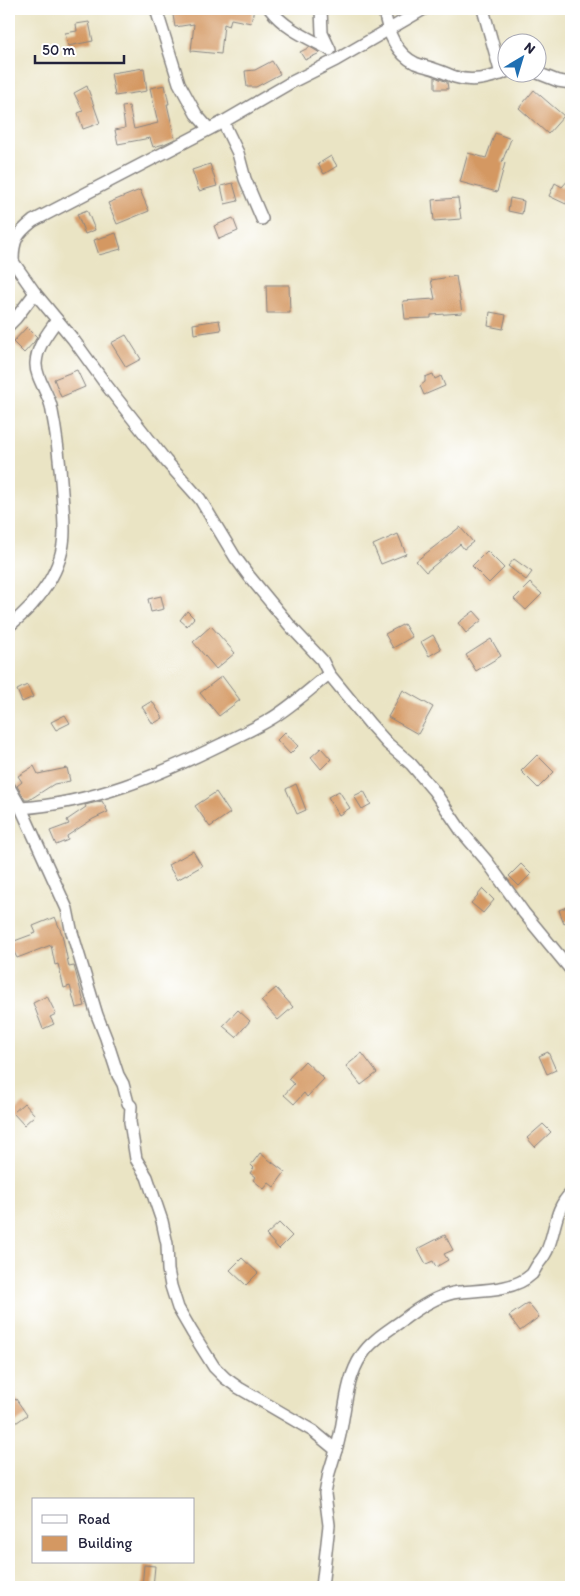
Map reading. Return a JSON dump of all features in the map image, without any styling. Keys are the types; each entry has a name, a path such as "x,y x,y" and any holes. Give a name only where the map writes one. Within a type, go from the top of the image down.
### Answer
{"street":[{"path":"156,9 179,83 196,114 209,129"},
{"path":"270,9 276,17 288,26 329,49"},
{"path":"321,9 322,33 336,60"},
{"path":"384,9 388,30 399,50 407,58 457,78 475,80 498,75"},
{"path":"424,9 223,122 33,221 18,233 11,259 35,293 74,339 96,372 166,461 200,499 235,557 291,627 322,660 329,674 388,744 411,764 434,791 462,832 486,860 524,913 571,970"},
{"path":"483,9 498,54"},
{"path":"548,77 571,83"},
{"path":"223,122 238,153 245,178 262,219"},
{"path":"9,325 35,293"},
{"path":"9,626 35,604 59,562 63,545 60,455 49,396 36,366 37,354 44,338 58,320"},
{"path":"21,808 59,804 143,781 270,720 329,674"},
{"path":"9,787 21,808 67,908 71,929 96,1015 128,1103 131,1106 130,1122 136,1159 147,1177 162,1221 169,1278 178,1308 214,1367 225,1378 238,1388 313,1431 336,1450"},
{"path":"322,1587 329,1525 325,1494 329,1473 341,1435 346,1397 353,1372 362,1354 416,1310 447,1293 497,1288 516,1283 532,1274 548,1249 556,1218 564,1200 571,1193"}],"building":[{"path":"172,9 254,9 251,23 231,19 229,26 224,24 221,54 191,51 194,24 175,27"},
{"path":"89,22 93,41 68,46 65,33 77,31 76,24"},
{"path":"310,47 320,53 305,60 300,52"},
{"path":"272,61 280,74 256,87 247,87 245,71 255,70"},
{"path":"144,68 147,91 115,96 111,73"},
{"path":"435,77 447,82 448,89 435,89"},
{"path":"165,85 175,139 153,147 150,138 118,144 115,130 125,128 122,107 129,106 134,129 158,123 150,88"},
{"path":"87,86 100,123 83,129 78,113 83,111 74,93"},
{"path":"534,90 564,116 548,134 519,108"},
{"path":"495,133 511,139 502,162 505,163 497,192 460,182 468,153 486,158"},
{"path":"331,156 337,166 324,174 318,164"},
{"path":"210,164 217,186 199,191 192,170"},
{"path":"571,177 571,191 566,204 549,196 555,183 562,187"},
{"path":"233,183 238,201 225,204 221,186"},
{"path":"140,190 149,211 117,224 108,203"},
{"path":"458,198 461,219 434,221 432,200"},
{"path":"510,198 524,201 522,214 508,211"},
{"path":"87,210 95,230 85,234 77,214"},
{"path":"233,218 238,231 219,239 214,226"},
{"path":"116,233 121,249 99,255 94,240"},
{"path":"456,276 462,313 431,315 431,318 405,319 403,301 435,299 431,280"},
{"path":"266,285 289,285 290,313 267,313"},
{"path":"490,312 506,315 503,329 488,326"},
{"path":"219,320 221,330 194,334 193,324"},
{"path":"27,327 37,337 24,353 13,342"},
{"path":"126,335 141,359 126,367 111,343"},
{"path":"77,370 85,387 61,397 54,379"},
{"path":"433,374 435,379 441,376 445,386 424,395 420,386 425,382 425,377"},
{"path":"460,527 473,542 464,549 460,544 426,572 416,561"},
{"path":"398,534 406,554 381,564 373,545"},
{"path":"487,551 504,568 489,583 472,566"},
{"path":"514,559 532,572 526,580 508,566"},
{"path":"530,583 542,594 526,610 514,599"},
{"path":"161,596 164,609 151,612 148,599"},
{"path":"187,611 194,618 187,626 180,620"},
{"path":"474,611 482,620 466,633 458,623"},
{"path":"404,624 412,637 393,648 385,634"},
{"path":"211,626 235,653 216,669 193,642"},
{"path":"433,635 441,649 429,656 421,642"},
{"path":"491,639 501,656 476,671 466,655"},
{"path":"222,676 240,700 219,716 200,693"},
{"path":"27,685 33,697 22,702 17,690"},
{"path":"403,690 433,707 418,734 388,717"},
{"path":"152,701 163,718 153,724 142,707"},
{"path":"65,715 70,723 56,730 51,722"},
{"path":"285,732 298,746 290,754 277,740"},
{"path":"321,748 331,759 321,769 311,757"},
{"path":"537,755 554,772 538,788 521,771"},
{"path":"34,766 38,774 67,768 70,781 54,784 29,800 25,800 17,786 22,782 18,776"},
{"path":"296,784 306,810 297,814 286,789"},
{"path":"339,791 350,808 339,815 328,797"},
{"path":"364,791 371,804 362,809 354,796"},
{"path":"216,792 230,813 210,827 195,806"},
{"path":"102,801 108,812 93,819 67,836 68,840 56,845 50,831 69,824 67,820 86,807 85,805"},
{"path":"193,851 202,866 177,880 168,865"},
{"path":"521,864 531,874 519,886 509,876"},
{"path":"483,889 494,900 483,913 471,903"},
{"path":"569,906 571,919 564,923 559,910"},
{"path":"55,917 62,934 69,967 74,966 85,1006 76,1008 70,986 64,988 58,964 55,965 51,945 17,958 14,952 9,953 9,943 36,933 33,926"},
{"path":"276,988 293,1007 278,1020 261,1001"},
{"path":"47,996 56,1014 50,1017 54,1024 43,1029 33,1003"},
{"path":"238,1010 250,1021 236,1037 223,1026"},
{"path":"548,1052 556,1070 547,1074 539,1056"},
{"path":"362,1053 377,1073 361,1085 346,1066"},
{"path":"305,1061 324,1079 307,1097 304,1093 294,1104 284,1095 294,1084 288,1079"},
{"path":"24,1103 35,1115 24,1125 13,1113"},
{"path":"543,1124 551,1132 535,1147 527,1138"},
{"path":"260,1153 285,1172 274,1187 269,1183 264,1189 253,1180 255,1177 250,1173 254,1168 251,1165"},
{"path":"279,1223 292,1236 279,1249 266,1235"},
{"path":"445,1235 453,1250 444,1254 448,1260 436,1267 433,1261 426,1264 418,1249"},
{"path":"242,1258 258,1273 246,1285 230,1270"},
{"path":"528,1303 539,1317 520,1331 509,1316"},
{"path":"16,1399 27,1415 13,1425 9,1419 9,1404"},
{"path":"144,1565 155,1566 153,1587 142,1587"}]}
